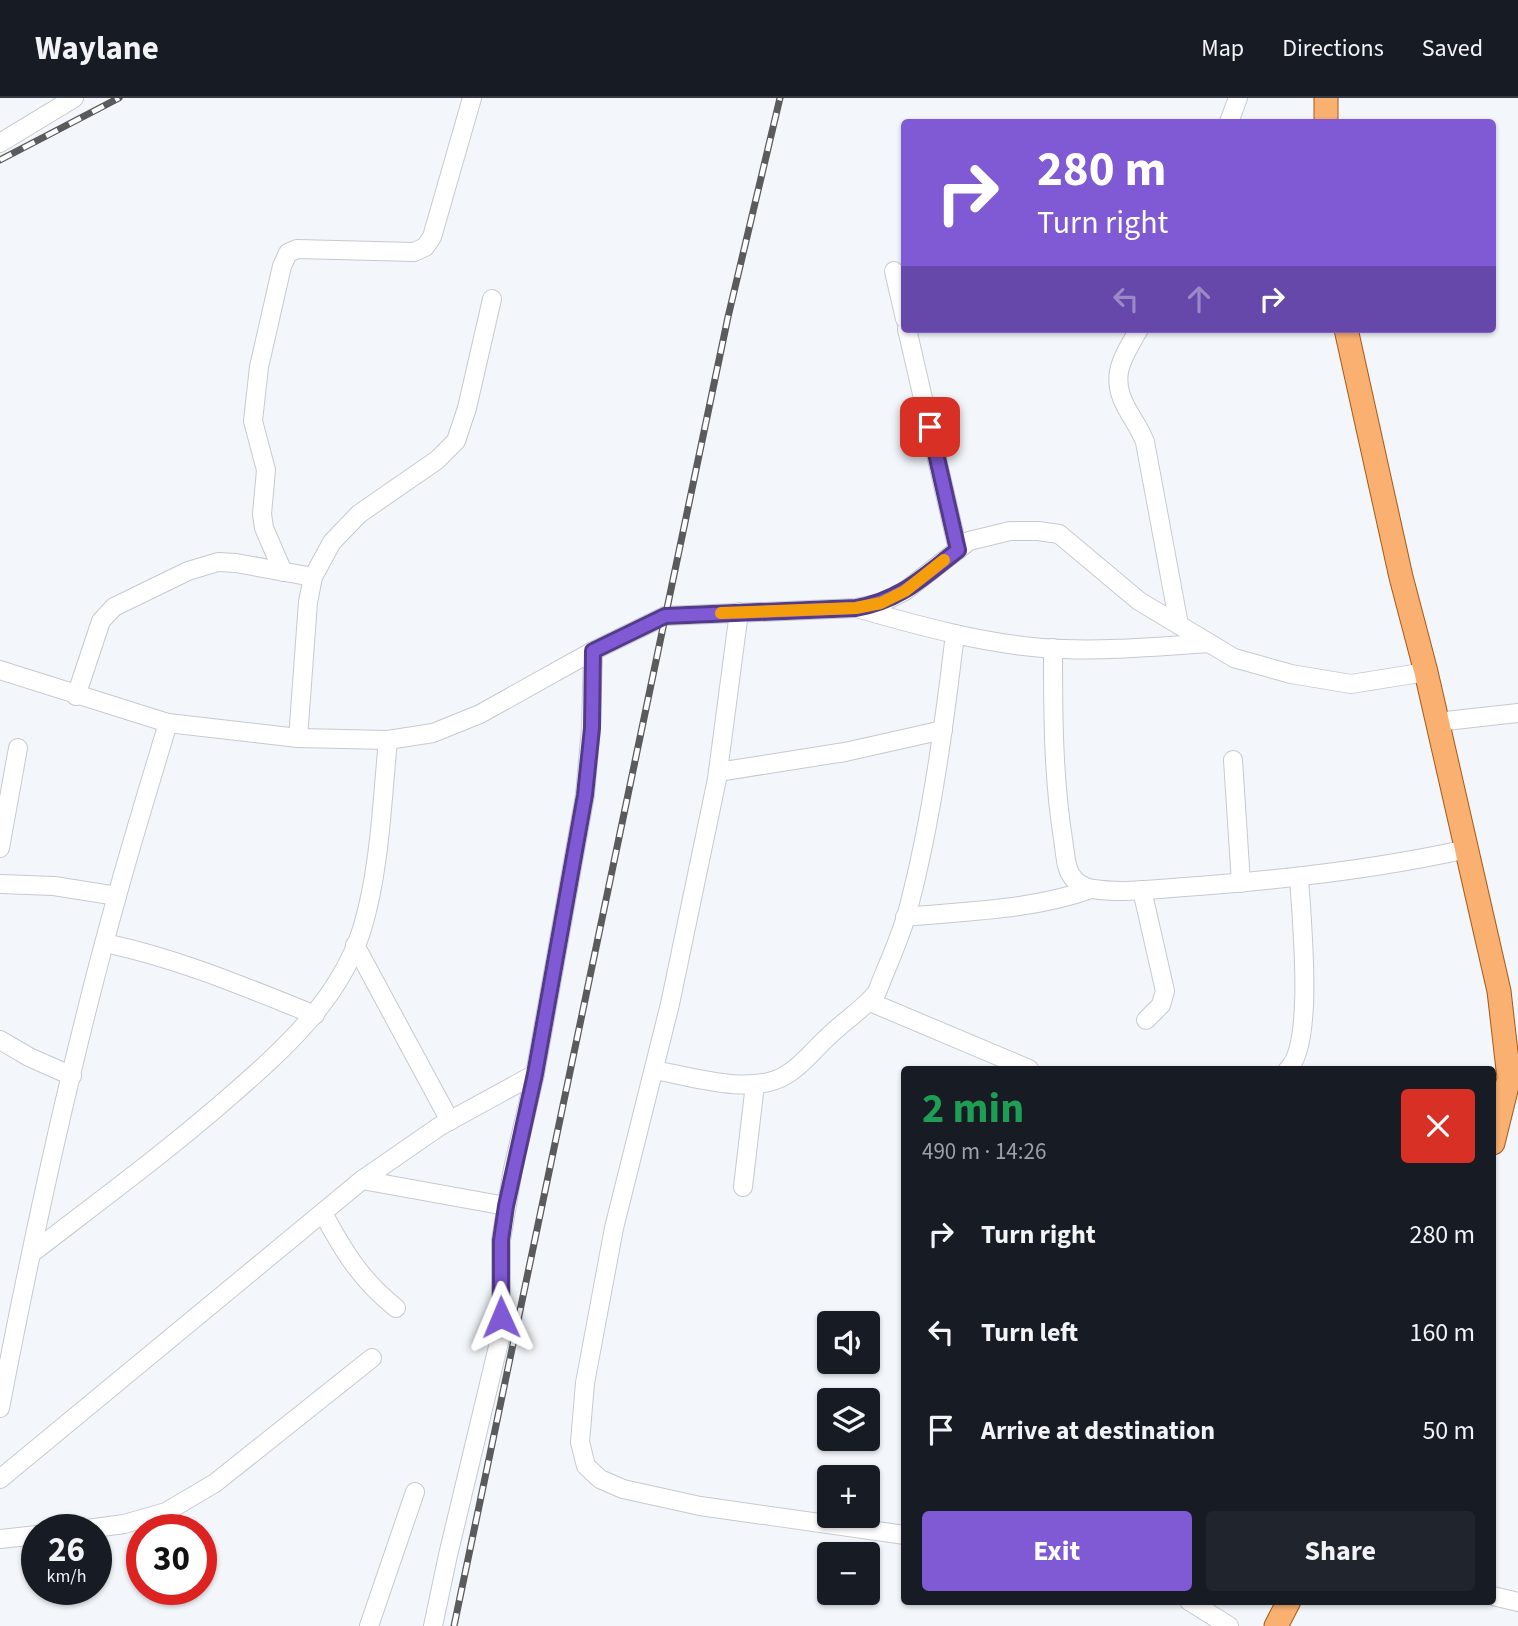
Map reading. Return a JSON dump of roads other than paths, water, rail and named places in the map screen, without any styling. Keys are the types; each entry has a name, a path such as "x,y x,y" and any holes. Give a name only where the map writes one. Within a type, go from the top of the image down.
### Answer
{"main road":[{"path":"1326,98 1326,119"},
{"path":"1347,333 1401,577 1426,672 1499,991 1509,1078 1496,1123"},
{"path":"1276,1626 1287,1605"}],"street":[{"path":"0,143 74,98"},
{"path":"283,572 264,528 262,514 267,471 253,421 259,367 282,266 288,253 297,249 414,252 425,247 432,237 472,98"},
{"path":"1230,119 1238,98"},
{"path":"894,271 901,302"},
{"path":"298,738 308,602 313,577 332,542 359,514 437,460 456,441 467,408 492,299"},
{"path":"908,333 958,550"},
{"path":"1137,333 1125,352 1118,374 1118,388 1145,442 1179,625"},
{"path":"0,670 168,723 298,738 388,740 433,733 480,714 593,651 665,616 856,608 881,603 905,591 969,541 1010,531 1038,531 1059,534 1139,601 1234,658 1290,674 1351,684 1426,672"},
{"path":"76,695 101,621 114,607 188,571 218,562 313,577"},
{"path":"856,608 955,634 1053,648 1138,648 1209,643"},
{"path":"739,612 718,772 654,1070 614,1228 585,1383 580,1443 586,1466 600,1479 623,1489 700,1506 901,1534"},
{"path":"654,1070 724,1082 755,1084 773,1081 787,1074 870,1002 877,992 905,917 928,821 955,634"},
{"path":"1053,648 1054,756 1058,811 1070,874 1078,883 1091,889"},
{"path":"433,1626 501,1334 500,1267 506,1206 535,1074 585,795 592,728 593,651"},
{"path":"1437,722 1518,713"},
{"path":"0,1408 72,1076 117,896 168,723"},
{"path":"718,772 845,752 943,730"},
{"path":"32,1252 189,1133 272,1060 315,1016 345,968 362,932 371,895 388,740"},
{"path":"0,848 5,788 18,748"},
{"path":"1233,760 1241,883"},
{"path":"905,917 1018,906 1059,899 1091,889 1142,890 1299,877 1408,862 1466,849"},
{"path":"1297,1066 1305,978 1299,877"},
{"path":"0,884 54,886 117,896"},
{"path":"1142,890 1165,991 1161,1005 1146,1020"},
{"path":"105,943 150,953 212,973 315,1016"},
{"path":"355,945 450,1121"},
{"path":"870,1002 1023,1066"},
{"path":"0,1040 29,1057 72,1076"},
{"path":"0,1479 362,1180 450,1121 535,1074"},
{"path":"743,1187 755,1084"},
{"path":"362,1180 506,1206"},
{"path":"323,1213 352,1264 366,1281 396,1308"},
{"path":"112,1526 166,1512 215,1483 372,1358"},
{"path":"369,1626 415,1492"},
{"path":"0,1539 21,1537"},
{"path":"1496,1597 1518,1602"},
{"path":"1195,1605 1229,1626"}],"railway":[{"path":"0,160 119,98"},
{"path":"454,1626 728,317 780,98"}]}
